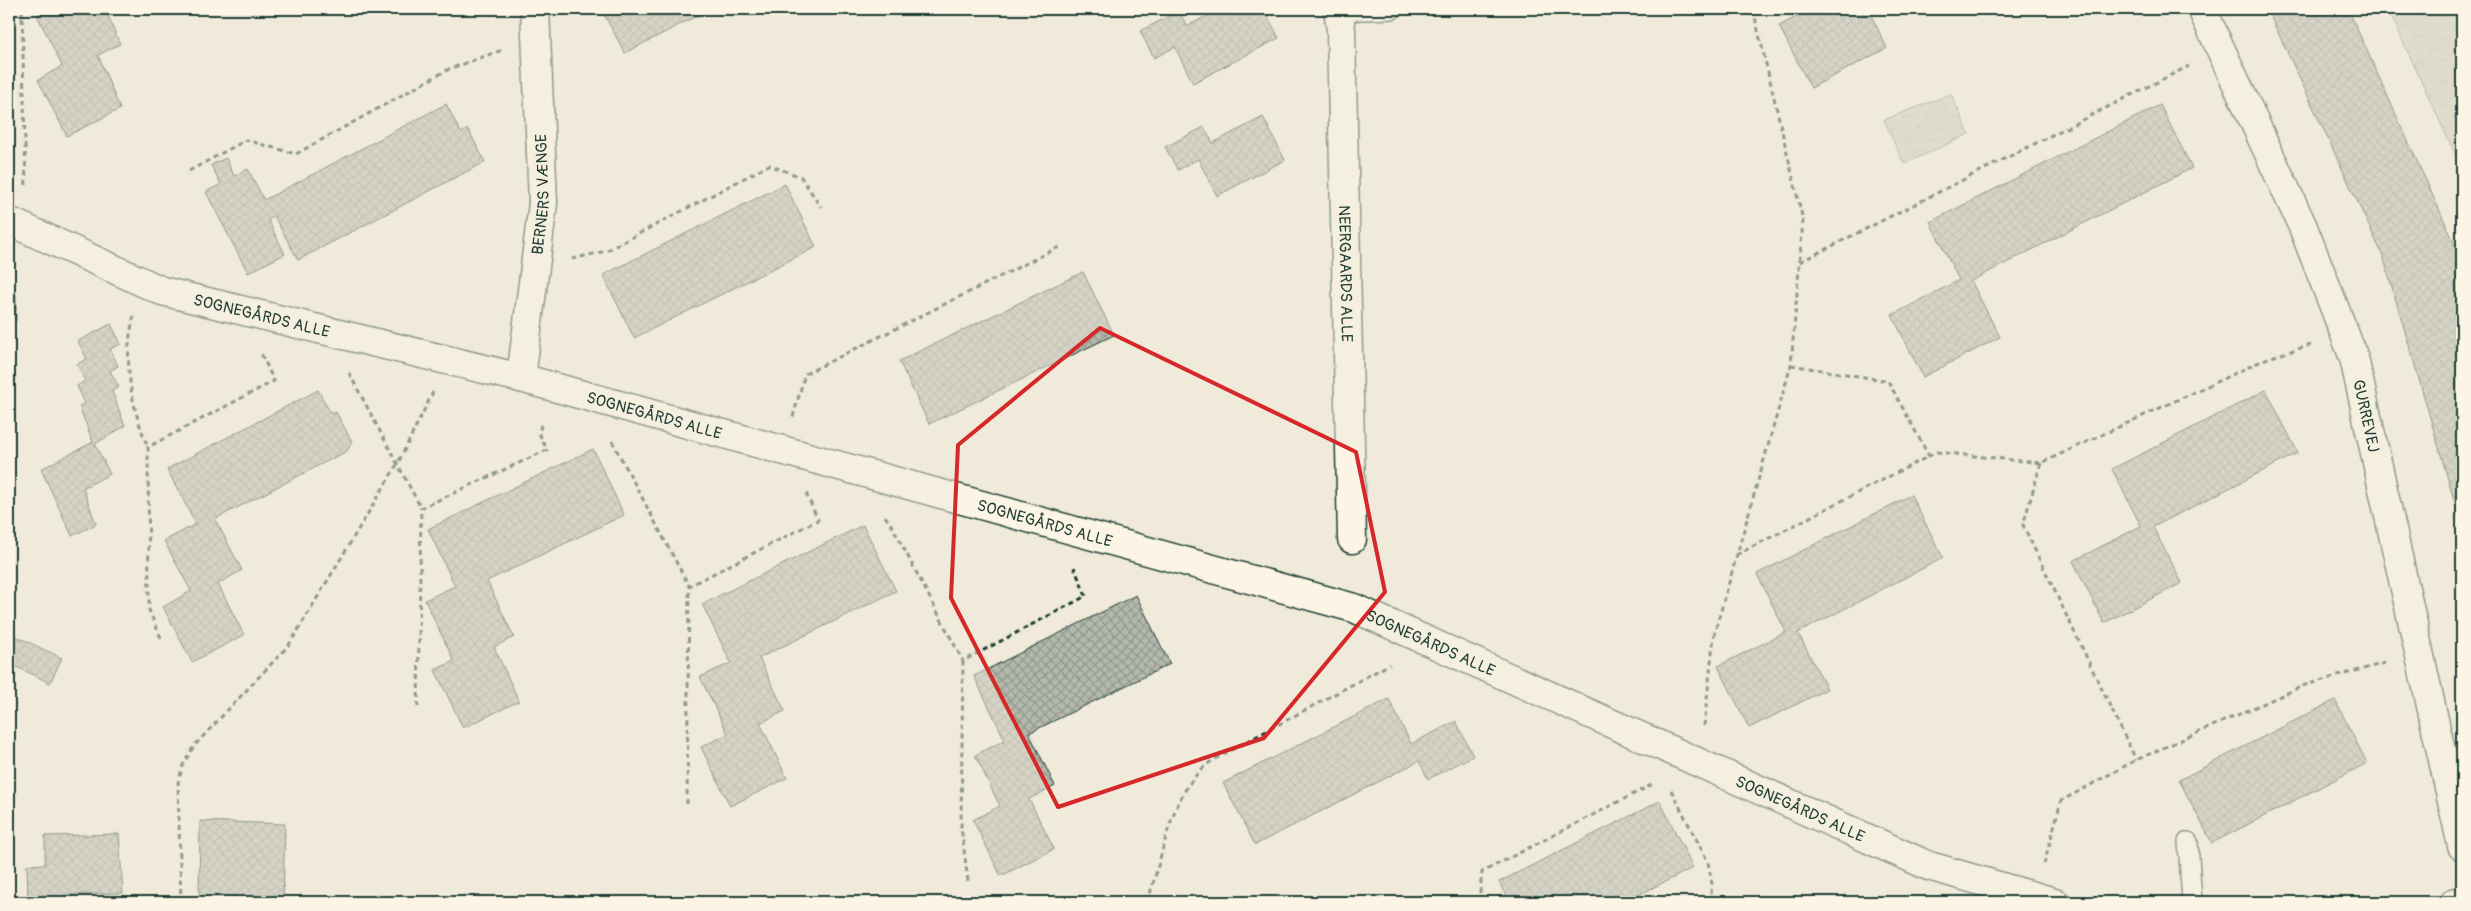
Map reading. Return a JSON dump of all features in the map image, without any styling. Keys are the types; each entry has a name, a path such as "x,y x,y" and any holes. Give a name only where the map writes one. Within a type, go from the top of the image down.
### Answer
{"street":[{"name":"GURREVEJ","path":"2202,9 2303,227 2354,358 2462,846"},
{"name":"NEERGAARDS ALLE","path":"1338,10 1341,30 1352,539"},
{"name":"BERNERS VÆNGE","path":"521,378 543,203 536,21"},
{"name":"SOGNEGÅRDS ALLE","path":"18,226 162,291 521,378 1354,608 1930,866 2045,899"},
{"path":"2455,902 2462,901"}],"lane":[{"path":"1338,10 1392,9"},
{"path":"2188,842 2192,902"}],"path":[{"path":"18,226 22,9"},
{"path":"1480,902 1482,872 1662,779 1688,757 1714,635 1791,365 1803,220 1754,9"},
{"path":"189,171 246,140 296,154 449,69 502,50 536,21"},
{"path":"1799,262 2221,50"},
{"path":"537,259 575,259 606,251 769,165 801,177 821,207"},
{"path":"689,586 818,520 799,480 792,453 793,415 805,374 1061,246"},
{"path":"143,282 130,330 129,367 138,423 148,447 149,610 161,638"},
{"path":"148,447 274,380 259,348 266,316"},
{"path":"326,330 421,508 418,707"},
{"path":"1736,555 1937,452 2041,463 2268,358 2346,335"},
{"path":"181,902 178,783 183,765 194,746 289,645 398,463 449,361"},
{"path":"1791,365 1888,381 1929,456"},
{"path":"421,508 547,450 539,432 551,386"},
{"path":"609,402 605,415 607,431 689,586 687,804"},
{"path":"2041,463 2023,525 2136,760"},
{"path":"877,476 881,511 892,526 963,661 960,827 968,881"},
{"path":"963,661 1086,596 1064,544 1068,529"},
{"path":"1147,902 1179,799 1199,770 1213,760 1430,642"},
{"path":"2045,899 2061,800 2136,760 2305,685 2420,654"},
{"path":"1662,779 1671,789 1708,862 1712,884 1710,902"},
{"path":"1902,902 1915,896"}],"highlighted area":[{"path":"1100,328 1356,452 1385,592 1264,738 1058,807 951,598 958,445"}],"green space":[{"path":"2388,9 2462,9 2462,169"},
{"path":"1951,94 1969,134 1904,164 1884,120"}],"building":[{"path":"48,9 105,9 120,44 98,55 120,109 67,136 38,80 62,66 37,15"},
{"path":"601,9 710,9 625,53"},
{"path":"1221,9 1264,9 1279,38 1193,83 1175,47 1154,58 1140,31 1179,11 1187,26"},
{"path":"1812,9 1868,9 1887,48 1811,88 1779,26"},
{"path":"2267,9 2348,9 2453,240 2462,275 2462,527 2383,256"},
{"path":"446,104 461,133 468,129 485,162 298,260 274,216 268,220 285,254 248,273 206,192 221,184 211,165 226,158 234,176 248,169 264,200"},
{"path":"2160,105 2192,168 1971,281 2000,337 1923,377 1892,315 1959,280 1930,222"},
{"path":"1263,117 1285,160 1217,196 1198,159 1178,170 1165,147 1204,127 1213,143"},
{"path":"785,184 816,247 634,338 603,275"},
{"path":"1083,272 1114,335 929,424 899,361"},
{"path":"9,291 16,295 16,321 9,318"},
{"path":"111,324 121,344 110,349 118,366 110,371 119,387 112,391 125,426 95,444 110,474 83,488 96,524 72,536 41,469 93,442 79,406 85,403 77,386 85,381 77,364 87,359 78,341"},
{"path":"318,390 331,414 336,412 352,442 347,451 215,519 242,570 218,584 244,635 192,662 163,607 191,591 164,541 196,524 167,469"},
{"path":"2266,390 2298,453 2153,527 2182,583 2104,623 2073,561 2141,526 2112,469"},
{"path":"593,449 624,515 487,581 514,637 494,647 519,701 463,728 435,670 454,661 425,600 455,586 428,529"},
{"path":"1911,495 1943,558 1798,633 1827,689 1749,728 1718,666 1786,632 1757,574"},
{"path":"863,525 896,591 759,658 785,711 760,723 787,778 730,806 701,747 728,734 700,677 731,663 702,604"},
{"path":"1136,595 1170,664 1029,733 1055,786 1029,799 1054,849 1001,876 973,820 1000,806 975,755 1005,740 974,676"},
{"path":"9,633 62,658 50,683 9,663"},
{"path":"1389,699 1411,744 1456,721 1473,756 1428,779 1419,761 1255,845 1223,783"},
{"path":"2335,700 2367,763 2212,843 2179,780"},
{"path":"1660,801 1693,868 1624,902 1509,902 1499,882"},
{"path":"200,821 285,824 283,902 199,902"},
{"path":"119,834 123,893 65,895 65,902 28,902 27,865 45,864 45,836"}]}
